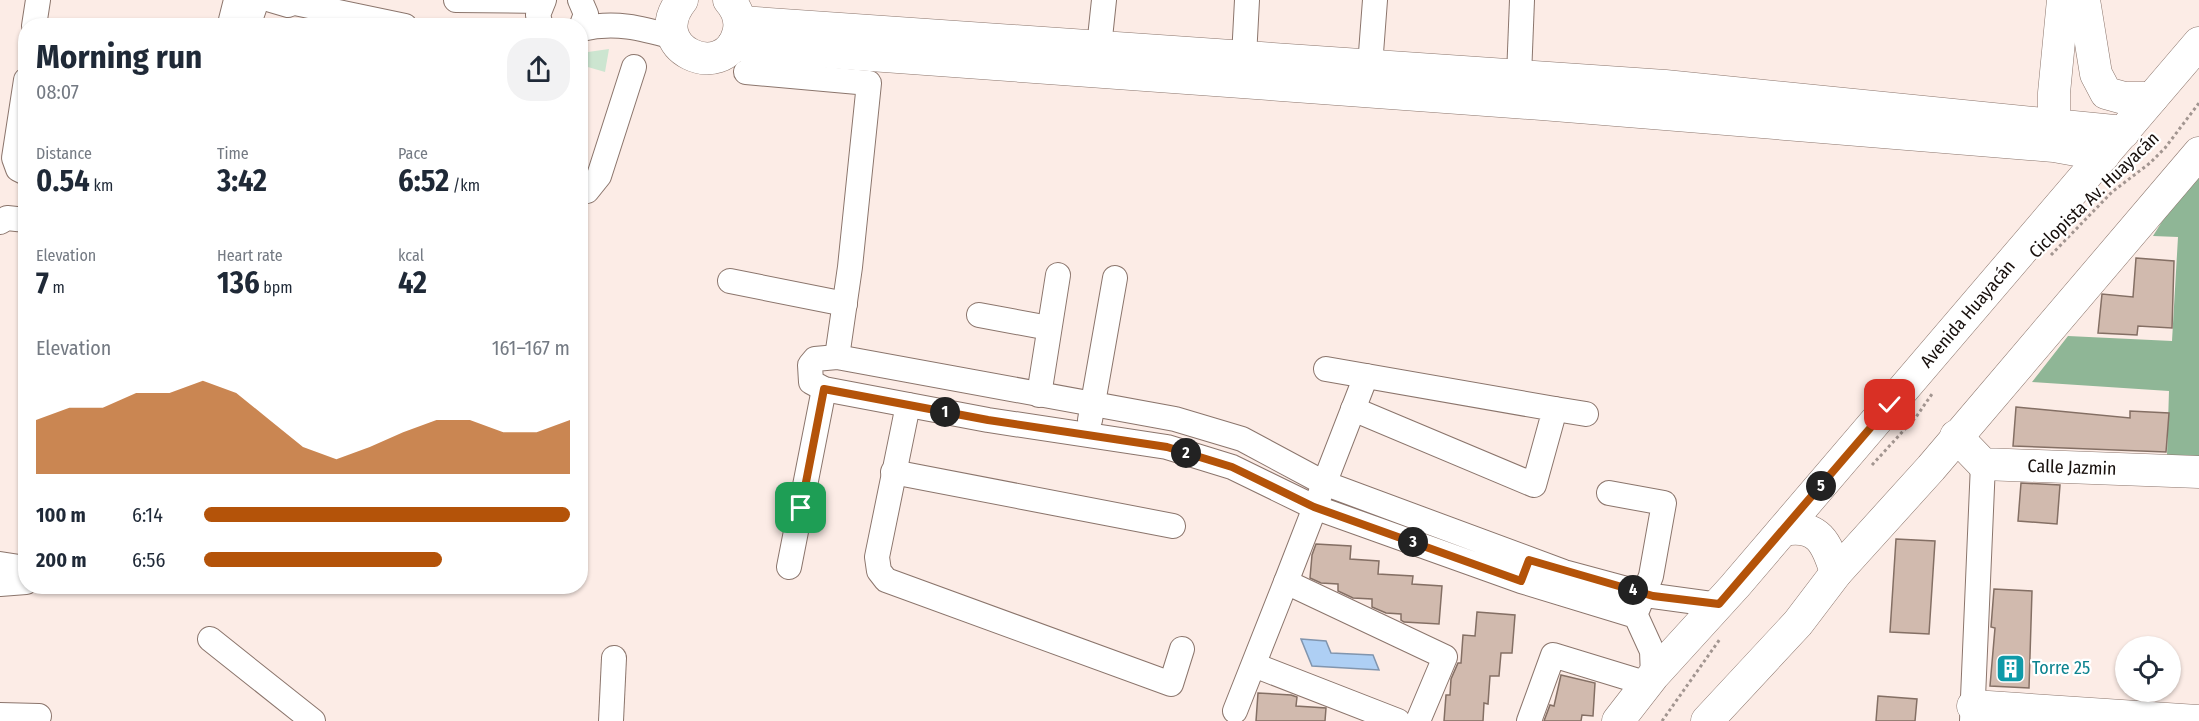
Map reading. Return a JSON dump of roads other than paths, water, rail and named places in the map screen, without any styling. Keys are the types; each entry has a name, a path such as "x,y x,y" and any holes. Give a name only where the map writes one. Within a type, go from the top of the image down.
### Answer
{"main road":[{"path":"681,0 672,17 673,37 686,53 701,58 718,56 737,35 1100,47 1370,66 1427,83 1519,76 1665,86 2114,144"},
{"path":"2054,135 2054,93 2063,0"},
{"path":"2084,0 2096,74 2106,93 2124,98 2152,98"},
{"path":"737,35 1427,83 2054,135"},
{"name":"Avenida Huayacán","path":"1618,721 2199,43"},
{"path":"1707,721 1798,623 1836,573 1931,468 2199,153"},
{"path":"1956,436 1983,464"},
{"name":"Calle Jazmin","path":"1983,464 2199,472"},
{"path":"1783,530 1805,530 1818,536 1830,552 1836,573"},
{"path":"1973,713 2196,721"}],"street":[{"path":"35,18 38,0"},
{"path":"232,18 236,0"},
{"path":"456,0 544,0 539,18"},
{"path":"580,0 586,14 585,18"},
{"path":"1100,47 1104,0"},
{"path":"1244,57 1247,0"},
{"path":"1370,66 1375,0"},
{"path":"1519,76 1522,0"},
{"path":"272,18 295,10 378,11"},
{"path":"588,28 607,24 624,25 673,37"},
{"path":"737,35 869,83 837,357"},
{"path":"588,190 598,176 634,68"},
{"path":"18,132 14,158 18,169"},
{"path":"0,222 7,218 18,219"},
{"path":"1039,395 1058,275"},
{"path":"1087,436 1115,278"},
{"path":"730,281 845,304"},
{"path":"979,315 1049,328"},
{"path":"1636,616 1525,571 1324,483 1242,438 1175,419 837,357 815,359 810,365 811,382 824,389 1178,450 1232,467 1314,507 1525,571 1719,604"},
{"path":"1326,369 1586,414"},
{"path":"1235,711 1366,376"},
{"path":"789,567 824,389"},
{"path":"1058,431 1063,399"},
{"path":"908,405 892,472 877,557 879,571 886,580 1171,684 1182,649"},
{"path":"1353,409 1534,485 1555,409"},
{"path":"1973,713 1983,464"},
{"path":"892,472 1173,526"},
{"path":"1529,721 1553,655 1651,680 1652,651 1636,616 1639,602 1652,576 1664,503 1610,493"},
{"path":"0,564 18,567"},
{"path":"1286,582 1444,657 1418,721"},
{"path":"0,584 18,583"},
{"path":"210,639 313,721"},
{"path":"611,721 614,658"},
{"path":"1254,665 1398,721"},
{"path":"0,715 39,716"}],"water":[{"path":"1301,639 1326,641 1331,653 1373,655 1379,670 1312,666"}],"place":[{"name":"Torre 25","path":"2011,668"}]}
